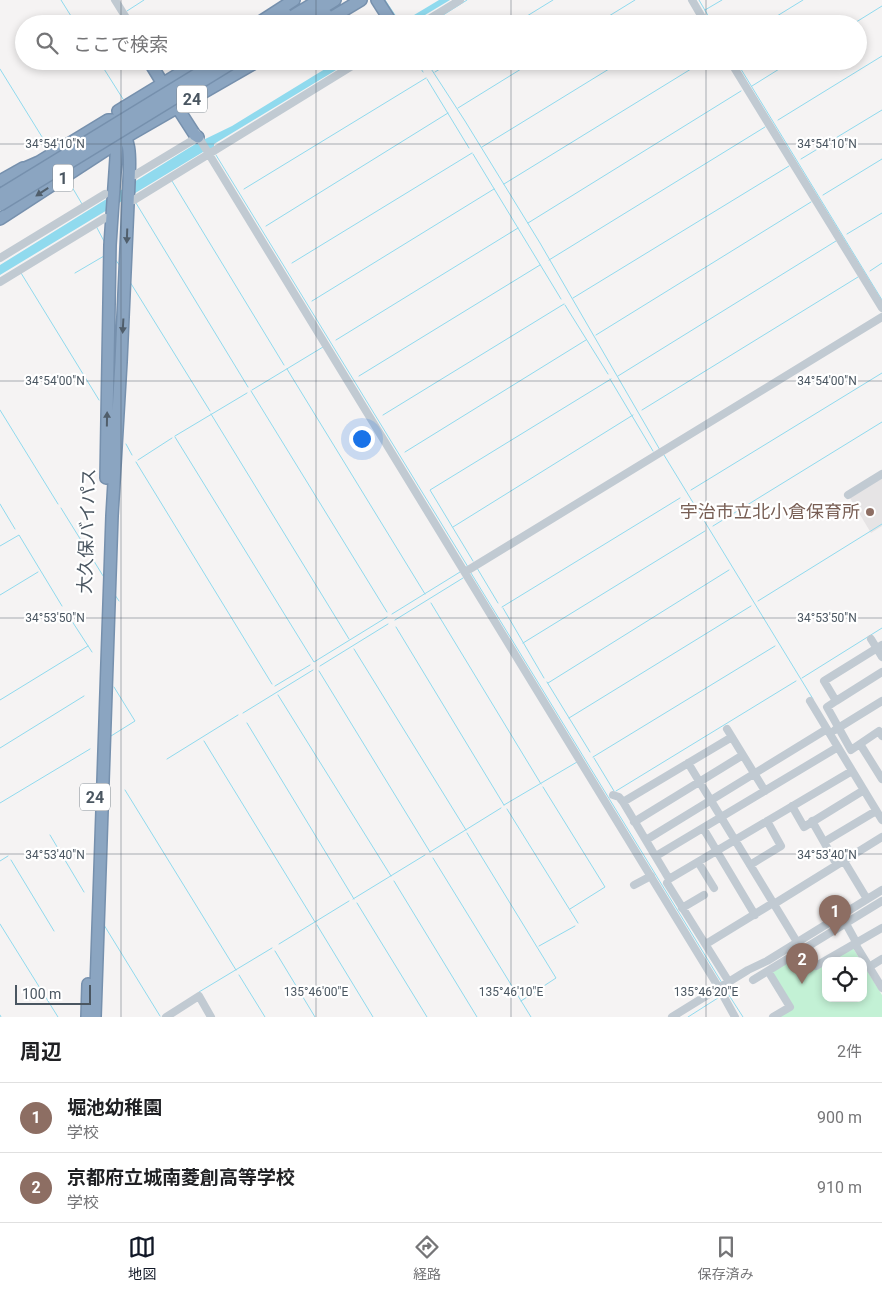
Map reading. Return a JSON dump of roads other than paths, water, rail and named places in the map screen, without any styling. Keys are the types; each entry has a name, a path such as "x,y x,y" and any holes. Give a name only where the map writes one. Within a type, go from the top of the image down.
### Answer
{"highway":[{"path":"271,15 294,0"},
{"path":"282,15 306,0"},
{"path":"295,15 319,0"},
{"path":"311,15 335,0"},
{"path":"324,15 349,0"},
{"path":"336,15 361,0"},
{"path":"377,0 387,15"},
{"path":"155,70 163,81"},
{"name":"24","path":"124,107 163,81 186,70"},
{"path":"179,75 188,70"},
{"path":"0,196 204,70"},
{"path":"0,205 220,70"},
{"path":"200,94 234,70"},
{"name":"24","path":"122,140 180,109 200,94 243,70"},
{"path":"130,152 132,144 141,132 231,77"},
{"path":"122,140 120,125 124,107"},
{"name":"1","path":"0,181 124,107"},
{"path":"180,109 194,135 199,138"},
{"path":"16,172 39,162 108,120 115,120 120,125"},
{"name":"1","path":"0,219 122,140"},
{"name":"大久保バイパス","path":"87,1017 104,663 110,249 119,208 120,186 130,152 122,140"},
{"name":"大久保バイパス","path":"106,581 125,275 119,208 122,140"},
{"path":"98,156 110,161 120,186"},
{"name":"大久保バイパス","path":"95,1017 99,795"}],"street":[{"path":"115,0 124,15"},
{"path":"436,15 460,0"},
{"path":"692,0 701,15"},
{"path":"158,70 163,81"},
{"path":"0,282 208,152 345,70"},
{"path":"736,70 882,308"},
{"path":"0,258 199,138 539,685 651,876 706,944 735,1017"},
{"path":"468,570 882,317"},
{"path":"848,495 882,474"},
{"path":"871,639 880,647 882,657"},
{"path":"836,701 824,681 880,647"},
{"path":"881,732 851,750 826,707 882,672"},
{"path":"810,701 882,820"},
{"path":"646,840 754,774 828,731 838,728 882,701"},
{"path":"728,729 765,790"},
{"path":"622,802 732,737"},
{"path":"860,744 882,779"},
{"path":"656,856 838,747"},
{"path":"634,822 743,755"},
{"path":"688,763 797,942"},
{"path":"613,795 619,797 669,878 852,771"},
{"path":"792,806 804,827 864,790"},
{"path":"824,842 876,811"},
{"path":"750,865 781,846 767,821"},
{"path":"812,821 824,842 867,899"},
{"path":"703,828 755,915"},
{"path":"706,944 882,837"},
{"path":"698,862 714,888"},
{"path":"634,885 651,876"},
{"path":"667,884 678,908 723,988"},
{"path":"672,1017 768,961 878,892 881,903 845,922 804,947 805,949 753,980"},
{"path":"678,908 704,895"},
{"path":"845,922 857,947 882,988"},
{"path":"805,949 816,966 882,928"},
{"path":"817,930 822,937"},
{"path":"869,967 882,959"},
{"path":"768,971 790,1007 773,1017"},
{"path":"166,1017 199,996 211,1017"}],"water":[{"path":"439,0 450,0 425,15 414,15"},
{"path":"323,70 336,70 214,144 214,147 0,275 0,265 197,143 232,126"}],"waterway":[{"path":"61,0 70,15"},
{"path":"127,11 144,0"},
{"path":"385,0 395,15"},
{"path":"443,15 467,0"},
{"path":"529,15 553,0"},
{"path":"611,15 635,0"},
{"path":"699,0 708,15"},
{"path":"705,10 722,0"},
{"path":"779,15 803,0"},
{"path":"867,15 882,6"},
{"path":"867,65 882,56"},
{"path":"0,69 47,145"},
{"path":"105,70 123,99"},
{"path":"432,70 540,243 660,450"},
{"path":"458,108 519,70"},
{"path":"482,147 607,70"},
{"path":"504,184 689,70"},
{"path":"741,70 882,300"},
{"path":"752,86 778,70"},
{"path":"778,120 859,70"},
{"path":"244,189 426,78"},
{"path":"427,79 469,148"},
{"path":"528,223 741,91"},
{"path":"801,159 882,110"},
{"path":"266,226 448,113"},
{"path":"549,260 765,127"},
{"path":"292,263 472,153"},
{"path":"473,154 561,299"},
{"path":"216,155 468,567"},
{"path":"823,195 882,159"},
{"path":"573,298 789,166"},
{"path":"172,181 284,365"},
{"path":"72,187 82,204"},
{"path":"312,301 494,189"},
{"path":"596,335 811,202"},
{"path":"136,203 248,387"},
{"path":"847,234 882,213"},
{"path":"96,226 105,243"},
{"path":"336,340 518,228"},
{"path":"618,376 836,241"},
{"path":"75,273 104,256"},
{"path":"115,259 120,266"},
{"path":"870,271 882,263"},
{"path":"359,376 540,265"},
{"path":"21,273 99,400"},
{"path":"642,410 858,277"},
{"path":"130,282 210,411"},
{"path":"383,415 564,304"},
{"path":"565,305 608,374"},
{"path":"405,452 586,340"},
{"path":"252,390 323,347"},
{"path":"287,369 425,594"},
{"path":"691,490 882,373"},
{"path":"610,379 653,451"},
{"path":"473,561 430,490 611,379"},
{"path":"251,391 387,612"},
{"path":"175,436 247,393"},
{"path":"0,410 58,504"},
{"path":"211,414 349,639"},
{"path":"453,527 633,415"},
{"path":"713,526 882,422"},
{"path":"175,437 314,662 387,617"},
{"path":"138,460 172,438"},
{"path":"126,444 132,455"},
{"path":"664,455 813,699"},
{"path":"136,462 272,684"},
{"path":"502,607 680,498"},
{"path":"0,504 15,529"},
{"path":"61,508 105,579"},
{"path":"758,601 882,524"},
{"path":"523,643 705,531"},
{"path":"0,546 19,535 62,606"},
{"path":"477,568 498,603"},
{"path":"548,683 729,570"},
{"path":"0,595 38,572"},
{"path":"392,614 460,572"},
{"path":"471,573 722,983"},
{"path":"395,620 463,578"},
{"path":"115,595 119,601"},
{"path":"431,603 541,784"},
{"path":"569,718 751,606"},
{"path":"503,608 544,678"},
{"path":"66,612 92,652"},
{"path":"320,666 388,624"},
{"path":"396,627 504,805"},
{"path":"802,678 882,628"},
{"path":"0,700 88,646"},
{"path":"593,757 775,646"},
{"path":"354,649 466,830"},
{"path":"275,686 310,665"},
{"path":"243,713 313,670"},
{"path":"319,671 430,852"},
{"path":"616,791 796,681"},
{"path":"547,682 590,752"},
{"path":"111,736 135,721 114,687"},
{"path":"278,695 391,876"},
{"path":"0,748 84,696"},
{"path":"167,759 238,715"},
{"path":"247,723 354,899"},
{"path":"204,741 315,922"},
{"path":"0,803 90,749"},
{"path":"594,758 614,791"},
{"path":"504,805 577,762"},
{"path":"543,787 605,887 570,909"},
{"path":"125,790 236,970"},
{"path":"430,852 501,808"},
{"path":"507,809 578,923"},
{"path":"467,833 556,978 521,1001"},
{"path":"50,835 84,892"},
{"path":"353,899 425,855"},
{"path":"0,861 8,856"},
{"path":"433,858 531,1017"},
{"path":"11,860 54,931"},
{"path":"394,881 477,1017"},
{"path":"279,944 349,901"},
{"path":"357,903 427,1017"},
{"path":"0,924 58,1017"},
{"path":"104,925 160,1016"},
{"path":"317,925 373,1017"},
{"path":"539,946 575,926"},
{"path":"199,992 272,948"},
{"path":"275,951 315,1017"},
{"path":"239,975 265,1017"},
{"path":"726,993 733,988"},
{"path":"725,989 743,1017"},
{"path":"688,1017 721,996"}],"place":[{"name":"宇治市立北小倉保育所","path":"870,512"},
{"name":"堀池幼稚園","path":"835,936"},
{"name":"京都府立城南菱創高等学校","path":"802,984"}]}
